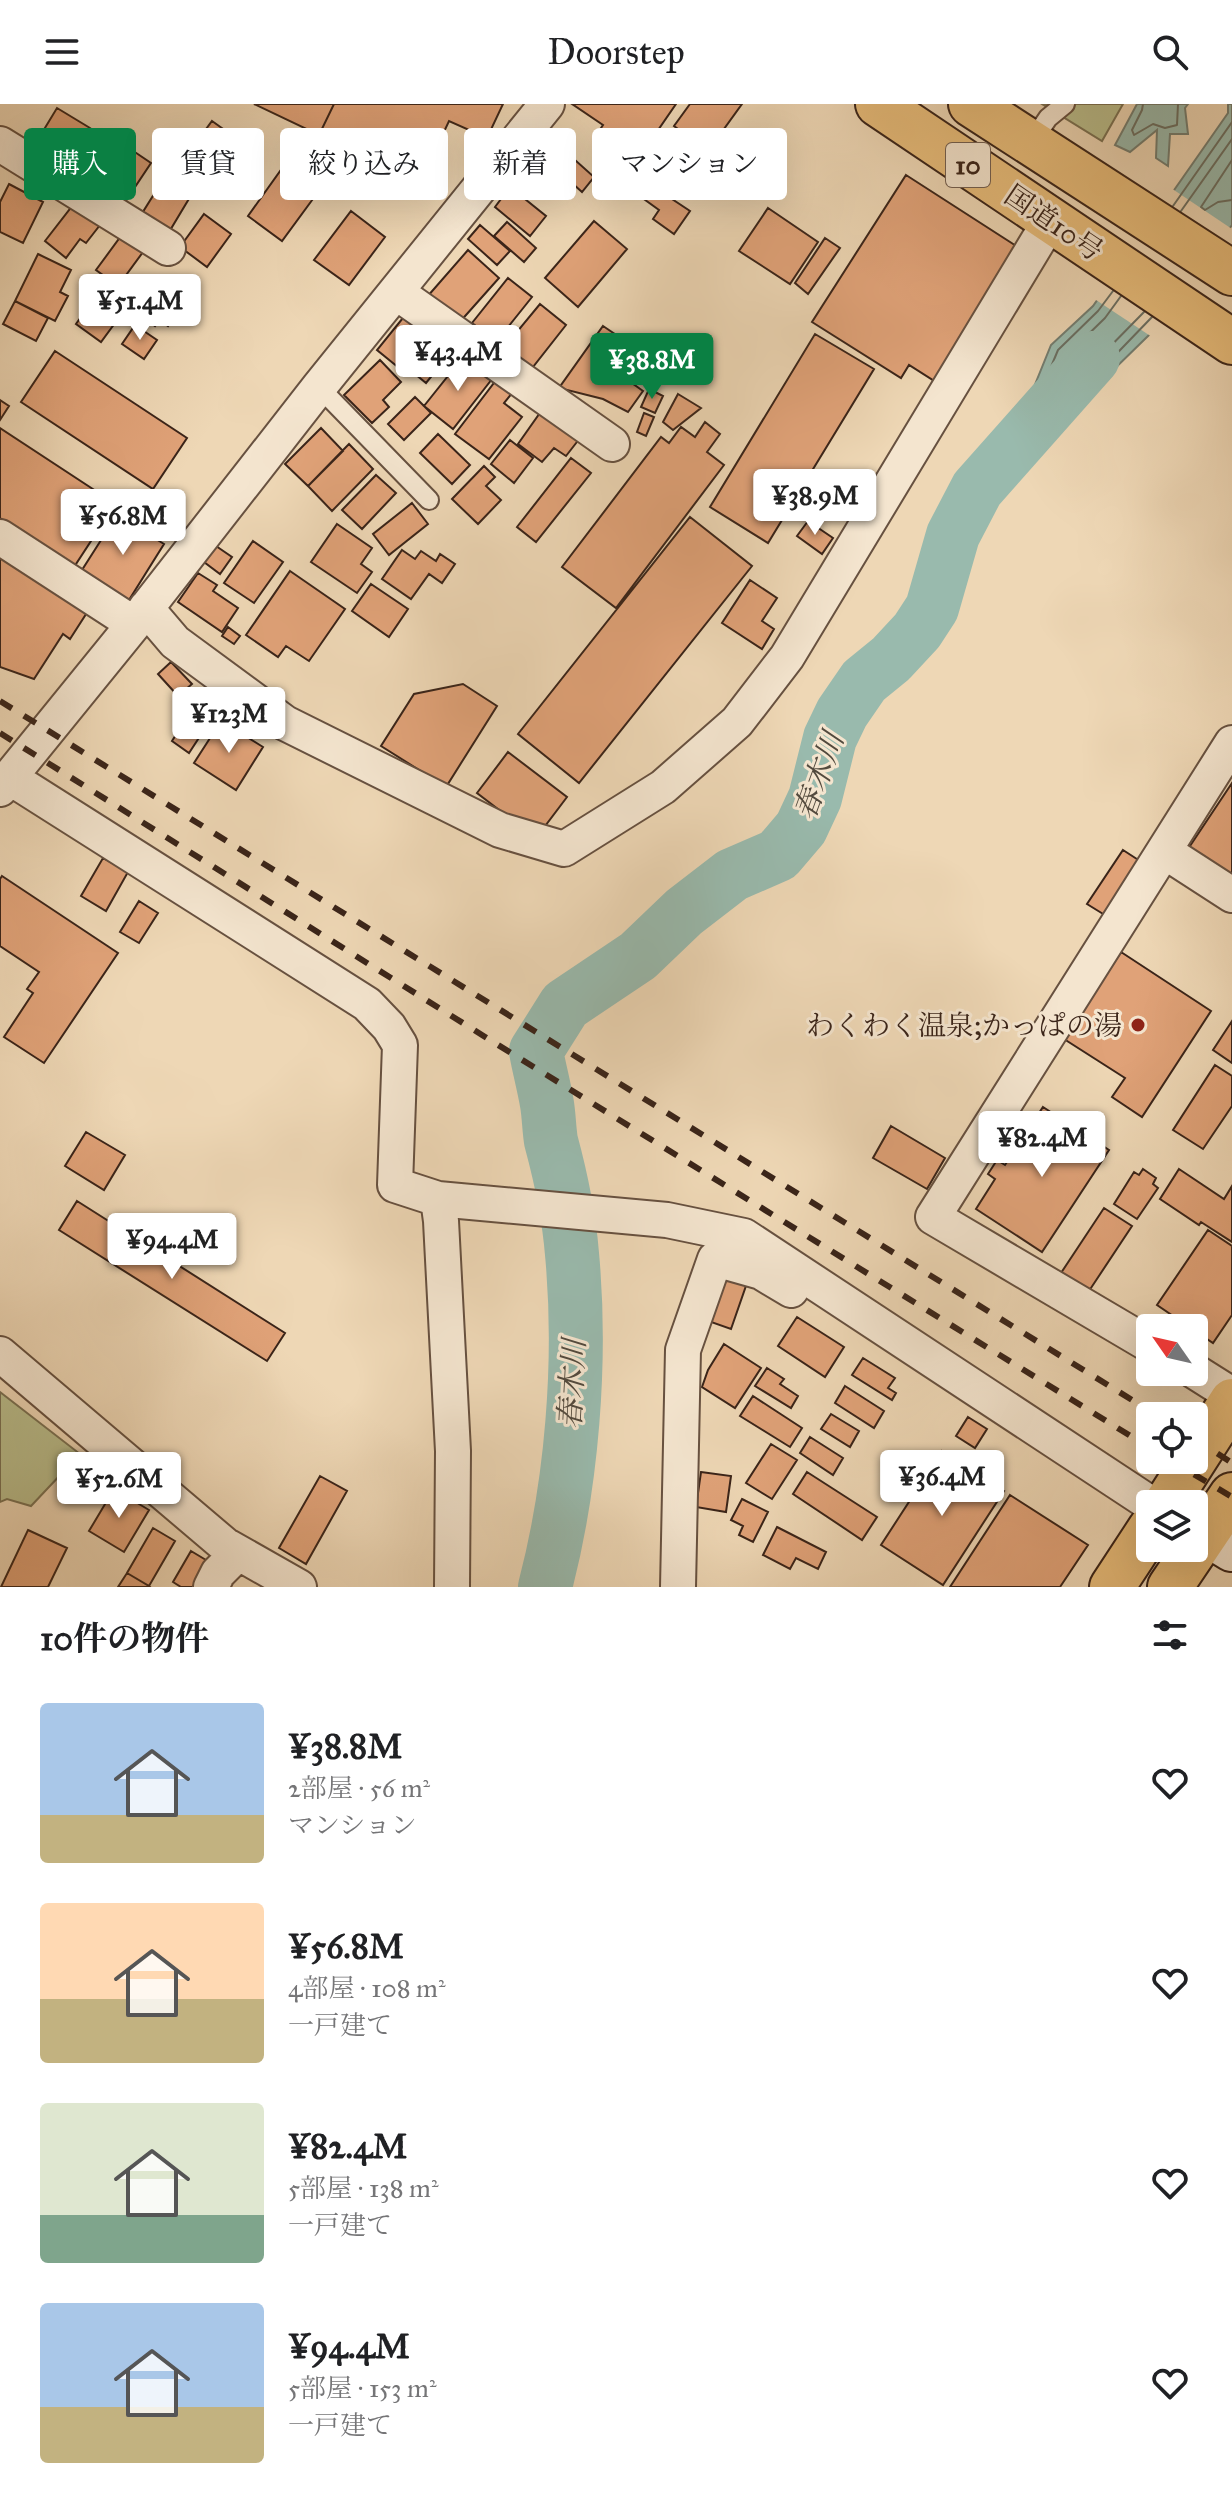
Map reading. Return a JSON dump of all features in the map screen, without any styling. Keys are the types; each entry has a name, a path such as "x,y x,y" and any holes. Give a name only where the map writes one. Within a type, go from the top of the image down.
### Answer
{"highway":[{"name":"国道10号","path":"878,104 1232,342"},
{"name":"国道10号","path":"971,104 1222,266"},
{"path":"1175,1490 1232,1398"},
{"path":"1170,1587 1219,1541 1232,1495"},
{"path":"1112,1587 1136,1550"}],"street":[{"path":"547,104 5,783 367,1004 389,1027 400,1045 395,1185 445,1200 667,1220 744,1236 1136,1494"},
{"path":"0,144 168,248"},
{"path":"0,537 140,616 285,723 500,830 564,849 663,787 737,722 771,679 1054,224"},
{"path":"396,292 612,444"},
{"path":"1136,1337 933,1217 1232,743"},
{"path":"1164,851 1232,895"},
{"path":"445,1200 441,1221 453,1451 452,1587"},
{"path":"678,1587 683,1350 715,1259 761,1272 819,1307 873,1320"},
{"path":"0,1354 225,1545 299,1587"},
{"path":"1208,1381 1232,1398"},
{"path":"211,1587 218,1573 238,1553"}],"lane":[{"path":"1031,143 1048,118 1065,104"},
{"path":"319,387 429,500"}],"green space":[{"path":"1042,104 1123,104 1102,141"},
{"path":"0,1392 80,1454 31,1506 7,1499 0,1502"}],"water":[{"path":"1137,104 1188,104 1185,108 1188,134 1170,134 1168,166 1156,158 1157,130 1130,152 1115,145"},
{"path":"1228,104 1232,104 1232,225 1149,335 1103,380 1046,420 1032,392 1051,345 1093,306 1228,113"}],"pier":[{"path":"1171,188 1232,229 1232,232 1152,337 1093,298"}],"building":[{"path":"254,104 334,104 322,128 304,128"},
{"path":"334,104 503,104 492,128 465,128 449,121 446,128 322,128"},
{"path":"572,104 676,104 659,128 601,128 603,125"},
{"path":"690,104 742,104 725,128 674,126"},
{"path":"57,108 90,128 45,128"},
{"path":"212,121 222,128 207,128"},
{"path":"136,153 151,163 136,186"},
{"path":"576,161 592,175 582,192 576,187"},
{"path":"280,171 280,200 312,200 282,241 248,216 259,200 264,200 264,194"},
{"path":"906,175 1021,249 936,382 909,365 901,378 812,322"},
{"path":"9,184 24,192 24,200 43,202 23,243 0,232 0,202"},
{"path":"152,197 152,200 188,200 169,232 141,215"},
{"path":"500,200 526,200 546,216 530,236 495,207"},
{"path":"645,200 674,200 690,211 674,234 653,219 659,210"},
{"path":"73,205 100,225 86,243 80,239 66,258 45,241"},
{"path":"768,208 818,242 790,284 739,251"},
{"path":"351,211 385,237 349,285 314,260"},
{"path":"204,214 231,234 207,267 180,247"},
{"path":"594,221 627,249 578,307 545,278"},
{"path":"507,222 536,248 524,262 494,236"},
{"path":"480,225 510,251 497,265 468,239"},
{"path":"121,236 143,252 118,286 96,270"},
{"path":"825,238 840,248 808,294 795,283"},
{"path":"468,250 499,278 458,324 427,297"},
{"path":"38,254 71,270 60,292 68,296 55,321 15,301"},
{"path":"168,276 192,295 168,326 160,320 155,326 132,308 157,277 164,282"},
{"path":"508,278 532,297 496,342 472,323"},
{"path":"101,289 126,308 101,342 76,324"},
{"path":"15,301 48,318 36,341 3,324"},
{"path":"540,304 566,325 529,372 502,350"},
{"path":"411,308 456,346 426,383 403,364 399,368 377,350"},
{"path":"135,325 157,340 144,359 122,344"},
{"path":"603,326 640,351 622,376 643,391 628,412 603,399 559,388"},
{"path":"815,334 874,369 768,543 710,507"},
{"path":"55,351 187,438 153,489 21,402"},
{"path":"464,356 492,379 453,429 424,406"},
{"path":"380,360 401,382 383,400 389,407 372,423 344,395"},
{"path":"497,379 513,392 504,403 522,417 489,459 455,434"},
{"path":"649,389 663,396 655,413 641,407"},
{"path":"678,394 701,408 673,430 663,422"},
{"path":"415,397 431,413 404,440 388,424"},
{"path":"0,400 9,406 0,420"},
{"path":"542,410 580,438 566,456 554,448 542,462 518,444"},
{"path":"644,413 654,417 646,436 637,432"},
{"path":"705,422 720,434 707,452 724,465 616,608 562,567 661,437 669,443 681,427 695,437"},
{"path":"0,428 105,497 96,512 106,518 74,567 0,518"},
{"path":"321,428 343,451 308,486 285,464"},
{"path":"438,434 470,465 452,484 420,453"},
{"path":"510,440 533,458 514,483 491,464"},
{"path":"349,444 373,469 332,511 308,486"},
{"path":"571,458 591,473 536,542 517,527"},
{"path":"484,466 495,477 486,486 501,500 478,524 452,499"},
{"path":"376,475 396,493 362,529 342,510"},
{"path":"412,503 428,524 389,555 373,534"},
{"path":"117,515 164,544 129,600 82,570"},
{"path":"690,517 752,566 579,783 518,734"},
{"path":"808,521 833,538 822,554 797,536"},
{"path":"337,524 372,548 361,564 372,572 357,593 311,562"},
{"path":"253,541 283,562 254,603 224,583"},
{"path":"216,546 232,557 220,574 204,562"},
{"path":"402,550 415,559 421,551 436,561 440,554 455,564 442,583 429,574 411,599 382,579"},
{"path":"0,552 88,611 70,639 63,634 34,679 0,667"},
{"path":"290,571 345,609 309,661 286,646 278,657 246,635"},
{"path":"198,573 217,585 213,591 238,608 222,632 178,602"},
{"path":"750,580 777,598 762,621 774,629 762,649 722,623"},
{"path":"371,584 408,609 389,637 352,611"},
{"path":"228,627 240,636 234,644 222,636"},
{"path":"171,662 192,684 178,696 158,674"},
{"path":"463,684 497,706 446,787 381,746 414,694"},
{"path":"188,716 206,727 189,753 172,741"},
{"path":"221,721 263,747 236,790 194,763"},
{"path":"508,752 567,797 536,838 477,793"},
{"path":"1232,783 1232,878 1188,849"},
{"path":"1123,850 1143,863 1108,917 1087,904"},
{"path":"103,858 128,872 106,911 81,896"},
{"path":"2,876 118,953 44,1063 4,1037 33,993 27,989 39,972 0,946"},
{"path":"139,901 158,913 139,943 120,932"},
{"name":"わくわく温泉;かっぱの湯","path":"1121,952 1211,1011 1142,1117 1112,1097 1125,1078 1064,1039"},
{"path":"1232,1021 1232,1063 1213,1050"},
{"path":"1215,1065 1232,1076 1232,1106 1203,1149 1173,1130"},
{"path":"1043,1107 1109,1150 1042,1252 976,1209 995,1179 988,1174 997,1160 1005,1165"},
{"path":"891,1126 945,1158 927,1189 873,1158"},
{"path":"86,1132 125,1155 104,1190 65,1166"},
{"path":"1143,1169 1156,1178 1153,1184 1158,1188 1137,1219 1114,1204 1134,1172 1139,1175"},
{"path":"1179,1169 1224,1199 1232,1186 1232,1242 1160,1199"},
{"path":"77,1201 285,1333 267,1361 59,1230"},
{"path":"1104,1208 1132,1226 1087,1294 1059,1276"},
{"path":"1208,1230 1232,1246 1232,1315 1213,1343 1208,1340 1208,1314 1170,1314 1157,1305"},
{"path":"728,1273 748,1280 731,1329 711,1322"},
{"path":"797,1317 844,1347 825,1377 778,1346"},
{"path":"724,1344 761,1368 735,1408 702,1387 708,1370"},
{"path":"863,1358 895,1378 888,1388 896,1393 892,1400 852,1375"},
{"path":"767,1368 784,1379 780,1384 798,1396 791,1408 755,1386"},
{"path":"845,1386 884,1411 874,1428 835,1403"},
{"path":"753,1396 802,1428 790,1447 740,1416"},
{"path":"831,1414 859,1431 850,1447 821,1429"},
{"path":"968,1417 987,1429 975,1448 956,1436"},
{"path":"810,1437 843,1458 833,1475 800,1453"},
{"path":"771,1444 797,1460 772,1499 746,1483"},
{"path":"942,1451 1004,1491 943,1585 881,1545"},
{"path":"701,1472 731,1476 726,1512 696,1507"},
{"path":"807,1472 877,1517 862,1540 793,1494"},
{"path":"320,1476 347,1491 306,1564 279,1548"},
{"path":"114,1489 149,1510 124,1552 89,1531"},
{"path":"1010,1495 1088,1545 1060,1587 950,1587"},
{"path":"742,1499 768,1512 753,1542 739,1535 743,1526 731,1520"},
{"path":"777,1527 826,1552 818,1569 796,1558 790,1569 763,1555"},
{"path":"153,1528 175,1541 149,1586 127,1573"},
{"path":"28,1530 67,1548 48,1587 1,1587"},
{"path":"191,1551 216,1566 203,1587 181,1587 173,1582"},
{"path":"127,1573 149,1586 150,1587 118,1587"}],"waterway":[{"name":"春木川","path":"545,1587 568,1465 576,1337 569,1226 536,1051 565,1005 638,956 684,912 732,875 778,855 801,828 815,798 830,738 842,713 864,681 891,659 917,631 932,608 953,535 977,489 1093,358"}],"railway":[{"path":"0,701 1136,1402"},
{"path":"0,733 1136,1439"},
{"path":"1208,1447 1232,1463"},
{"path":"1193,1474 1232,1497"}],"place":[{"name":"わくわく温泉;かっぱの湯","path":"1138,1025"}]}
